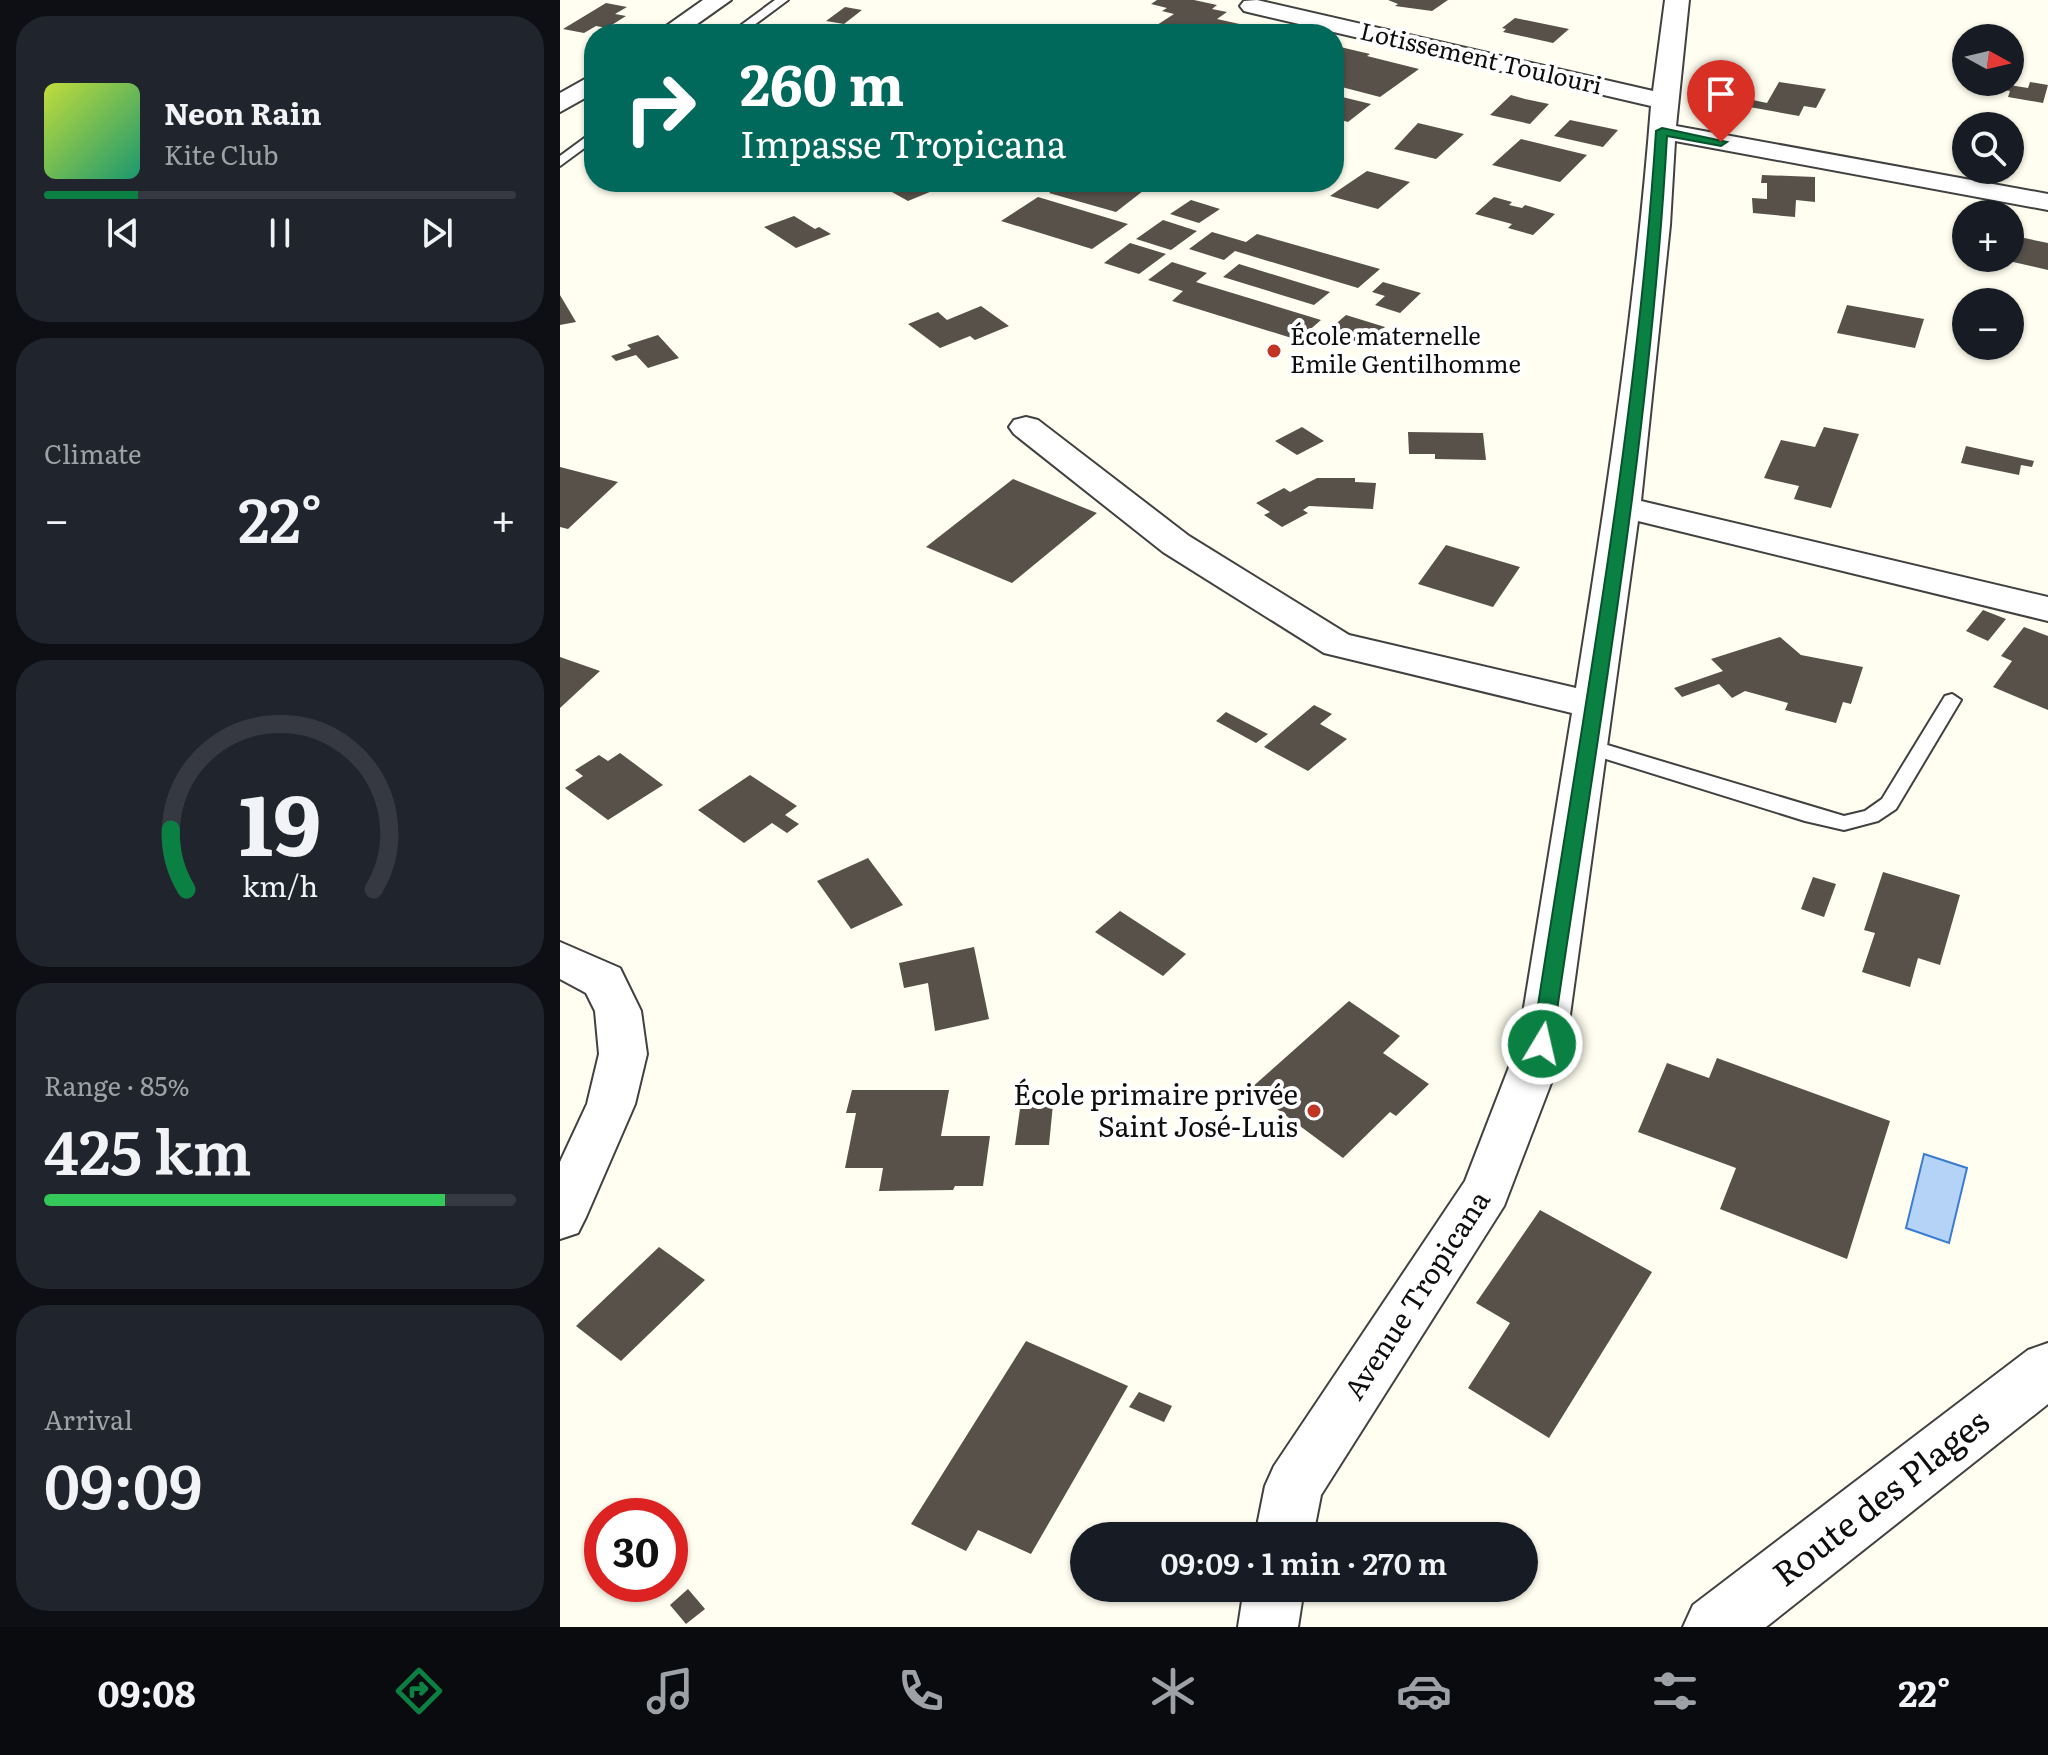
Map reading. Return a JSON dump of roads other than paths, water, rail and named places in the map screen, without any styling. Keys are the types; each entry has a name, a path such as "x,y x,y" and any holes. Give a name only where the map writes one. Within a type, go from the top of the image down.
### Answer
{"street":[{"path":"682,24 719,0"},
{"name":"Avenue Tropicana","path":"1287,1522 1294,1486 1486,1191 1542,1044 1584,745 1623,507 1656,225 1663,116 1677,0"},
{"name":"Lotissement Toulouri","path":"1252,6 1319,24"},
{"name":"Lotissement Toulouri","path":"1344,31 1663,116 2048,202"},
{"path":"560,104 584,88"},
{"path":"1026,427 1176,544 1337,644 1592,705"},
{"path":"1623,507 2048,609"},
{"path":"560,959 604,981 618,1011 623,1054 611,1104 560,1217"},
{"name":"Route des Plages","path":"1715,1627 2048,1369"},
{"path":"1268,1627 1272,1602"}],"lane":[{"path":"749,24 782,0"},
{"path":"560,162 584,143"},
{"path":"1584,745 1812,816 1844,823 1871,816 1889,804 1952,700"}],"water":[{"path":"1924,1154 1967,1168 1949,1243 1906,1228"}],"place":[{"name":"École maternelle Emile Gentilhomme","path":"1274,351"},
{"name":"École primaire privée Saint José-Luis","path":"1314,1111"}]}
